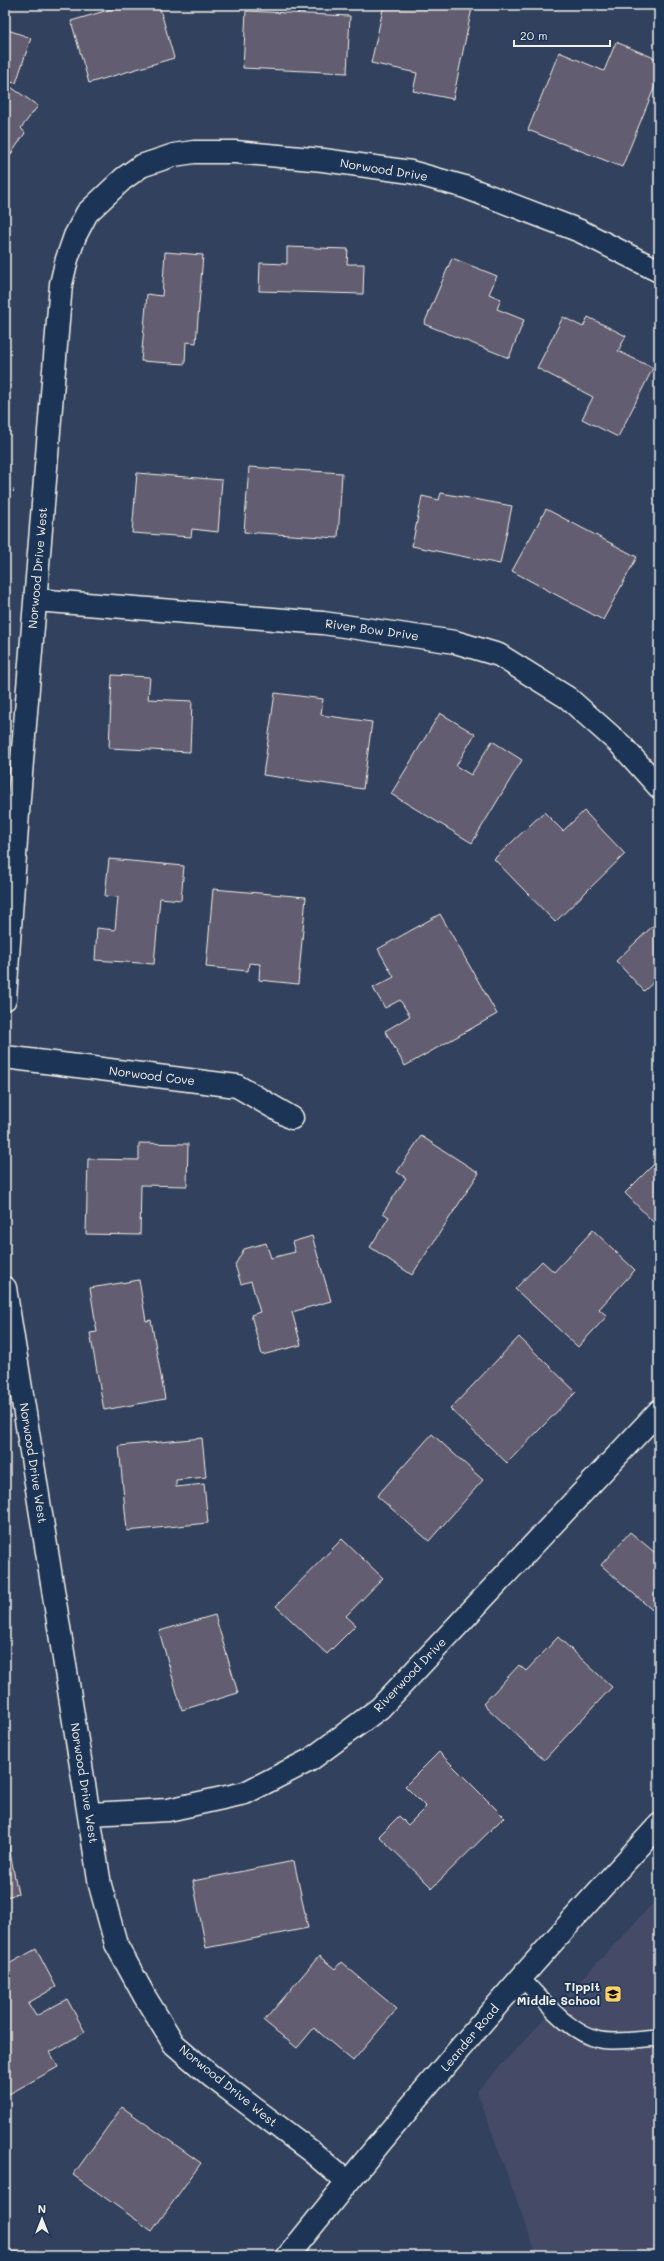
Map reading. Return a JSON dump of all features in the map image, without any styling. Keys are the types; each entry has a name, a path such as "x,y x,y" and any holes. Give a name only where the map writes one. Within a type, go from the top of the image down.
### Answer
{"street":[{"name":"Norwood Drive","path":"141,166 174,155 235,152 323,160 411,172 464,187 580,231 659,271"},
{"name":"Norwood Drive West","path":"5,999 19,798 62,284 67,259 87,213 123,179 141,166"},
{"name":"River Bow Drive","path":"36,600 323,623 455,642 499,655 568,698 621,745 659,787"},
{"name":"Norwood Cove","path":"5,1057 237,1086 292,1118"},
{"name":"Norwood Drive West","path":"5,1288 100,1885 116,1944 144,1997 174,2044 211,2076 312,2152 347,2182"},
{"name":"Riverwood Drive","path":"89,1814 168,1810 245,1793 310,1760 380,1708 659,1411"},
{"name":"Leander Road","path":"288,2256 347,2182 520,1978 659,1825"}],"lane":[{"path":"520,1978 569,2024 584,2034 600,2040 659,2038"}],"shaded area":[{"name":"Tippit Middle School","path":"659,1897 659,2256 537,2256 477,2091"}],"building":[{"path":"125,5 159,5 174,58 89,83 71,21"},
{"path":"384,5 458,5 472,8 453,99 413,91 417,73 371,63"},
{"path":"246,11 350,16 347,73 243,68"},
{"path":"5,29 31,38 16,83 9,82 8,85 38,106 21,128 25,133 5,163"},
{"path":"616,42 659,60 659,76 622,167 528,130 559,52 604,71"},
{"path":"287,247 348,249 347,264 364,264 363,294 259,291 260,263 287,264"},
{"path":"165,252 203,255 196,343 186,342 185,364 141,361 147,294 162,296"},
{"path":"452,258 497,276 489,294 501,299 497,309 524,320 509,358 424,324"},
{"path":"563,317 583,327 588,317 626,336 618,351 653,368 618,437 582,419 593,397 537,368"},
{"path":"249,467 342,473 338,538 244,532"},
{"path":"137,473 222,480 218,532 192,529 191,537 132,533"},
{"path":"441,493 512,506 500,564 412,546 422,496 439,500"},
{"path":"546,509 637,557 603,620 512,571"},
{"path":"112,675 150,677 148,699 192,701 190,752 109,748"},
{"path":"275,693 323,699 321,715 372,722 363,789 263,775"},
{"path":"440,713 475,734 456,766 471,775 492,741 522,760 472,843 391,794"},
{"path":"584,811 625,854 555,922 494,859 544,812 563,831"},
{"path":"109,859 184,866 181,900 160,898 154,964 95,960 97,928 115,930 118,897 105,896"},
{"path":"213,889 306,897 298,984 259,980 260,964 249,963 248,971 206,967"},
{"path":"440,914 497,1014 405,1066 385,1031 410,1016 400,1000 385,1008 373,988 394,977 378,949"},
{"path":"659,920 659,980 658,978 644,991 616,961"},
{"path":"421,1136 479,1173 412,1275 370,1247 389,1217 383,1213 406,1178 397,1172"},
{"path":"139,1143 188,1144 187,1186 141,1185 140,1235 86,1234 88,1159 139,1160"},
{"path":"659,1159 659,1228 625,1193"},
{"path":"593,1230 635,1270 599,1309 607,1316 578,1347 515,1289 542,1261 554,1272"},
{"path":"312,1236 331,1301 292,1312 301,1345 262,1355 251,1315 260,1312 251,1281 241,1284 235,1265 244,1249 266,1243 271,1258 295,1252 292,1242"},
{"path":"139,1280 146,1321 151,1320 165,1399 104,1410 90,1333 97,1332 90,1288"},
{"path":"519,1337 576,1392 507,1463 450,1409"},
{"path":"432,1434 483,1480 429,1541 377,1496"},
{"path":"202,1438 206,1477 176,1480 176,1487 204,1484 208,1523 127,1531 119,1446"},
{"path":"630,1532 659,1556 659,1616 601,1565"},
{"path":"342,1539 383,1578 346,1616 356,1625 327,1654 276,1606"},
{"path":"215,1615 238,1693 182,1710 159,1631"},
{"path":"558,1637 612,1687 544,1760 483,1704 519,1665 526,1671"},
{"path":"439,1752 504,1817 432,1888 379,1836 399,1816 408,1825 426,1807 405,1786"},
{"path":"5,1826 18,1894 5,1897"},
{"path":"294,1861 308,1928 206,1948 193,1881"},
{"path":"36,1949 56,1987 28,2003 36,2016 67,1999 85,2032 50,2052 58,2067 9,2094 5,2086 5,1966"},
{"path":"319,1956 335,1969 341,1962 397,2009 353,2061 314,2028 297,2048 264,2021"},
{"path":"122,2107 201,2163 152,2231 73,2175"},
{"path":"37,2251 37,2256 5,2256 5,2252"}],"place":[{"name":"Tippit Middle School","path":"613,1994"}]}
